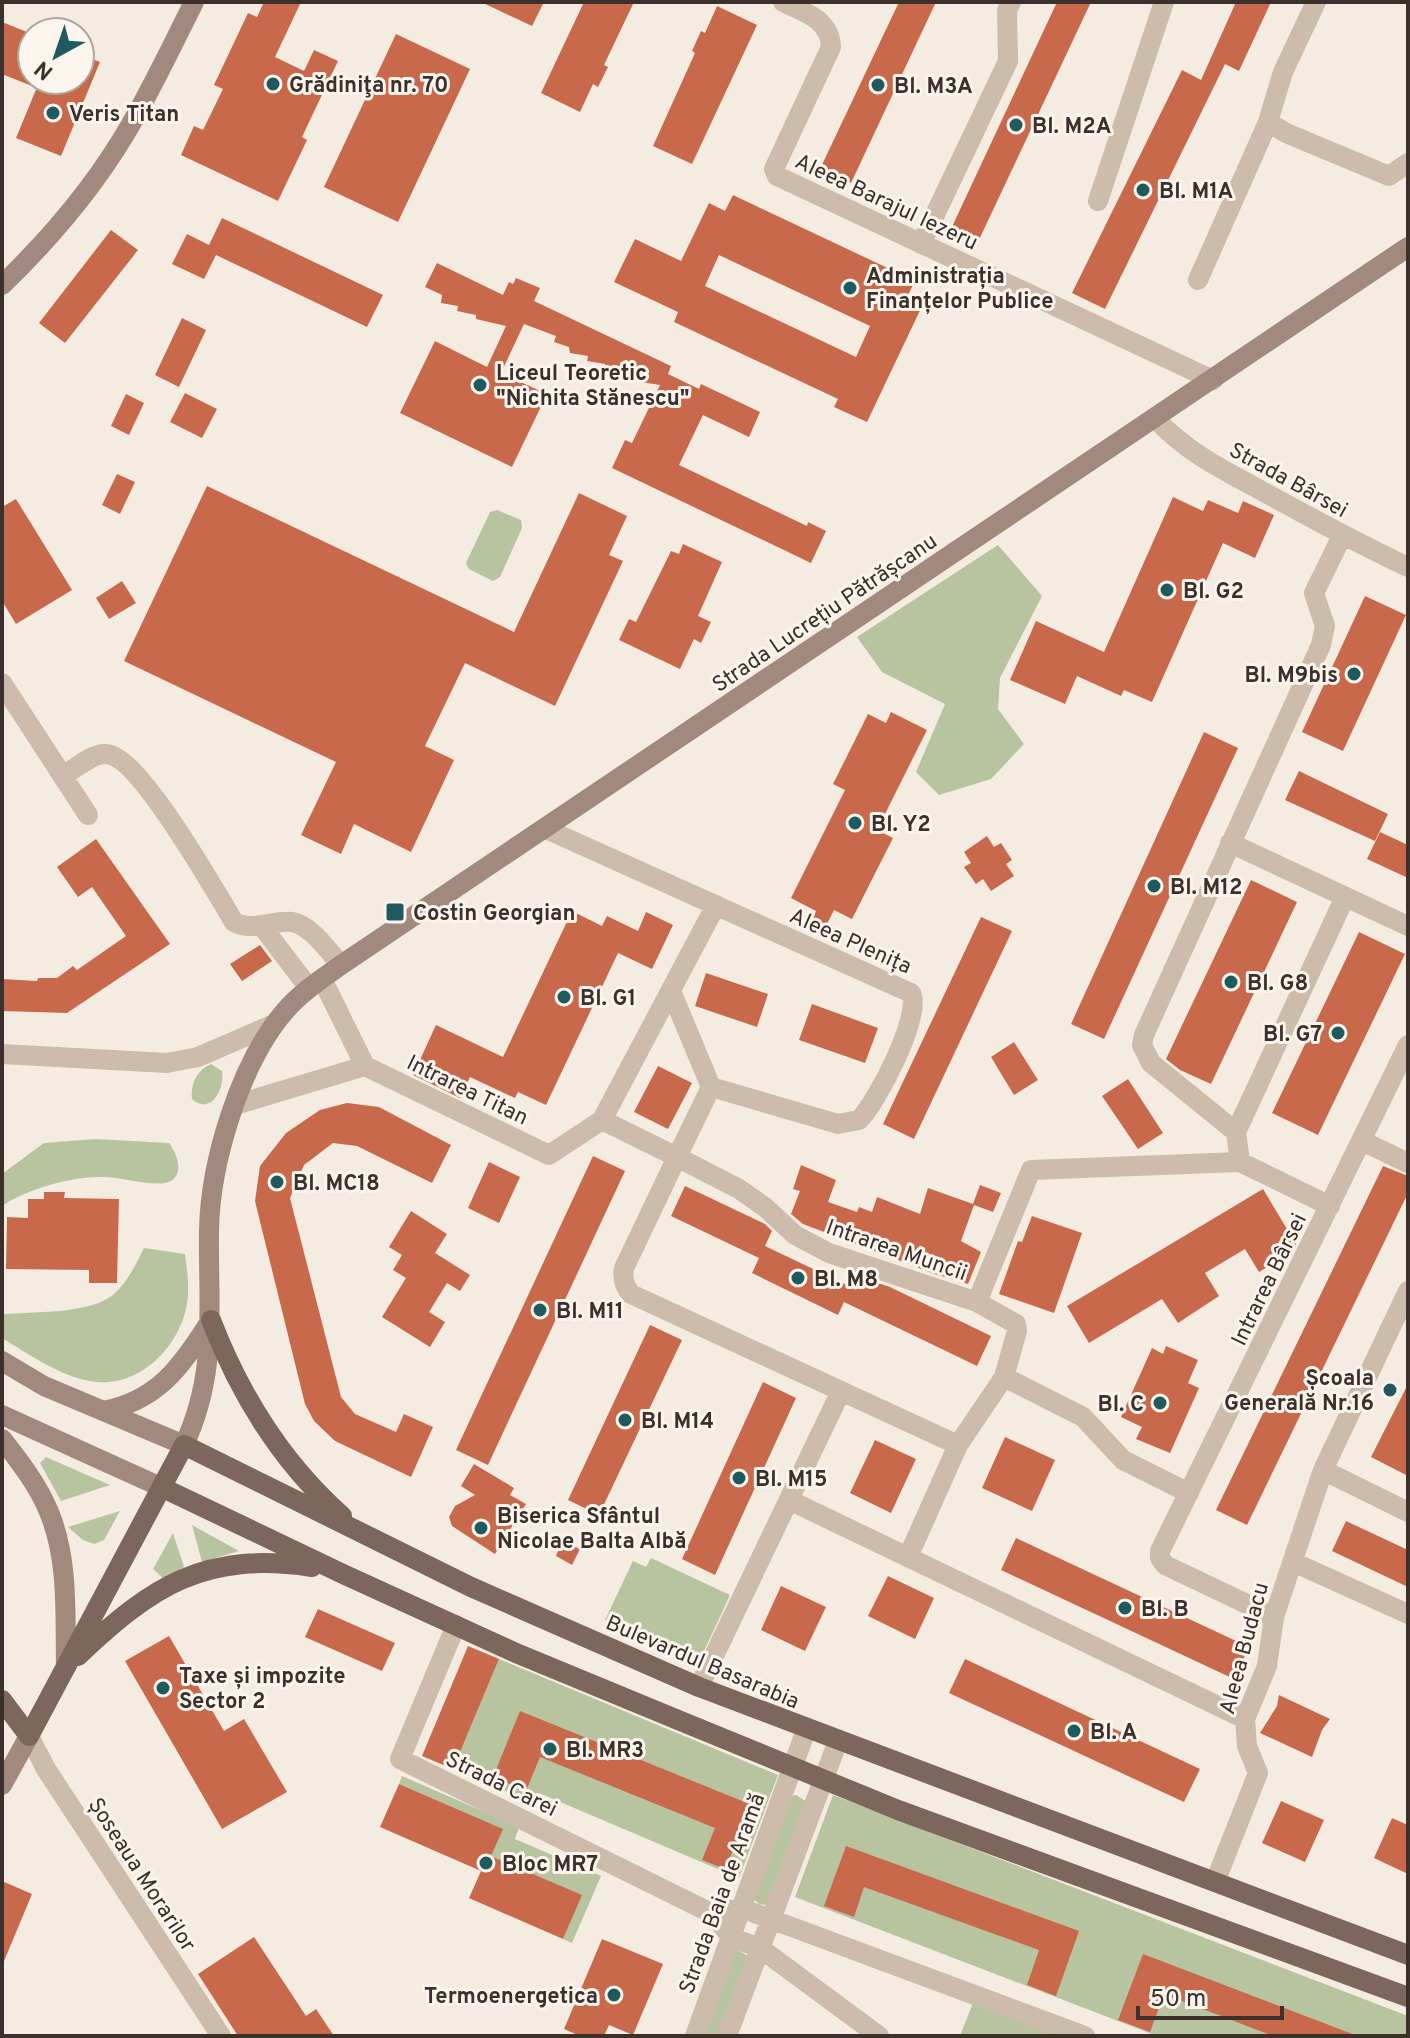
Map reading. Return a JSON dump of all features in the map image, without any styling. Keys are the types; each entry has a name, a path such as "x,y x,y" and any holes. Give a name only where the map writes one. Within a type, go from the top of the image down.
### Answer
{"main road":[{"path":"2,285 62,222 113,153 194,2"},
{"name":"Strada Lucrețiu Pătrășcanu","path":"184,1445 204,1393 211,1320 211,1194 217,1162 235,1105 254,1060 274,1024 315,983 1408,247"},
{"path":"103,1411 122,1407 153,1392 183,1362 211,1320"},
{"path":"211,1320 235,1377 280,1450 314,1490 360,1532"},
{"name":"Bulevardul Basarabia","path":"2,1361 44,1386 184,1445 518,1608 699,1687 1408,1955"},
{"path":"2,1415 516,1653 926,1820 1408,1997"},
{"path":"2,1439 36,1486 55,1530 62,1559 66,1667"},
{"path":"2,1785 184,1445"},
{"path":"66,1667 142,1601 181,1578 200,1571 264,1562 288,1563 343,1574"},
{"path":"2,1700 29,1736"}],"street":[{"name":"Aleea Barajul Iezeru","path":"783,2 822,23 831,47 774,172 777,176 1213,380"},
{"path":"921,244 1008,61 1007,11 1011,2"},
{"path":"1098,201 1164,2"},
{"path":"1198,280 1268,122 1283,72 1316,2"},
{"path":"1268,122 1286,133 1389,176 1408,163"},
{"name":"Strada Bârsei","path":"1156,419 1188,449 1342,536 1408,567"},
{"path":"1236,1132 1151,1063 1142,1045 1321,645 1325,626 1314,593 1342,536"},
{"path":"2,683 88,815"},
{"path":"63,776 98,755 110,754 122,760 158,800 234,922 243,926 292,922 302,926 341,965"},
{"name":"Aleea Plenița","path":"546,829 911,993 915,1000 911,1023 873,1102 859,1120 838,1124 711,1087"},
{"path":"1230,843 1408,926"},
{"path":"1240,1162 1236,1132 1345,897"},
{"path":"602,1120 716,905"},
{"path":"235,1105 365,1066 315,983 261,925"},
{"path":"671,991 711,1087 624,1268 627,1289 631,1294 958,1445"},
{"name":"Strada Lucrețiu Pătrășcanu","path":"2,1054 167,1063 198,1057 274,1024"},
{"name":"Intrarea Bârsei","path":"1274,1617 1165,1565 1160,1551 1408,1045"},
{"name":"Intrarea Titan","path":"365,1066 549,1155 602,1120"},
{"name":"Intrarea Muncii","path":"602,1120 754,1199 808,1243 829,1253 977,1302 1016,1324 1017,1331 1004,1377 958,1445 908,1557"},
{"path":"1362,1141 1408,1163"},
{"name":"Intrarea Bârsei","path":"977,1302 1031,1170 1240,1162 1330,1206"},
{"name":"Aleea Budacu","path":"1215,1882 1258,1773 1247,1746 1245,1719 1267,1666 1274,1617 1323,1470 1408,1291"},
{"path":"1004,1377 1083,1417 1123,1460 1189,1493"},
{"path":"699,1687 841,1391"},
{"path":"1323,1470 1408,1512"},
{"path":"789,1500 1245,1719"},
{"name":"Aleea Budacu","path":"1293,1562 1408,1614"},
{"name":"Strada Carei","path":"456,1625 400,1759 713,1914 731,1937"},
{"name":"Strada Baia de Aramă","path":"695,2036 806,1730"},
{"name":"Șoseaua Morarilor","path":"29,1736 46,1769 221,2036"},
{"path":"727,2036 838,1741"},
{"path":"713,1914 741,1908 1085,2036"},
{"path":"731,1937 760,1948 879,2036"}],"green space":[{"path":"497,510 521,520 522,528 500,577 493,581 469,569 466,563 490,512"},
{"path":"998,545 1042,596 1000,678 998,709 1024,744 991,779 939,795 916,772 945,704 882,672 857,637"},
{"path":"211,1064 222,1071 219,1092 211,1102 199,1103 192,1099 193,1083 198,1074"},
{"path":"95,1139 169,1143 177,1160 176,1176 158,1184 110,1177 64,1181 37,1189 2,1206 2,1174 44,1143"},
{"path":"144,1248 185,1254 188,1291 183,1319 176,1334 156,1360 143,1370 114,1381 85,1380 48,1365 2,1338 2,1314 75,1309 113,1295 127,1279"},
{"path":"46,1457 110,1485 61,1501 40,1463"},
{"path":"120,1511 104,1540 94,1544 83,1540 68,1527"},
{"path":"192,1525 239,1551 202,1562"},
{"path":"173,1533 184,1567 164,1579 153,1569"},
{"path":"651,1558 730,1595 698,1664 605,1620 633,1561 646,1567"},
{"path":"499,1659 778,1775 739,1878 539,1793 534,1803 453,1769"},
{"path":"402,1776 519,1827 515,1839 601,1876 572,1943 563,1939 581,1895 491,1856 502,1829 399,1784"},
{"path":"796,1795 807,1802 769,1904 760,1904 753,1897 791,1796"},
{"path":"833,1795 1408,2016 1408,2036 1157,2036 795,1897"},
{"path":"738,1950 749,1957 723,2036 699,2036 733,1951"},
{"path":"973,2003 1058,2036 960,2036"}],"building":[{"path":"264,2 301,2 275,57 304,71 314,50 338,61 302,137 307,140 278,201 181,155 194,126 203,130 223,89 214,85 248,13 257,17"},
{"path":"481,2 544,2 532,26"},
{"path":"584,2 634,2 604,65 608,67 598,87 593,84 580,112 541,93"},
{"name":"Bl. M3A","path":"899,2 936,2 851,183 820,169"},
{"name":"Bl. M2A","path":"1057,2 1091,2 977,244 950,231"},
{"name":"Bl. M1A","path":"1236,2 1271,2 1239,71 1225,64 1105,309 1072,293 1182,70 1201,80"},
{"path":"717,6 757,25 692,164 653,146 695,53 692,51 701,31 705,33"},
{"path":"2,22 16,28 16,80 2,74"},
{"path":"396,34 470,69 398,222 324,187"},
{"path":"33,96 86,96 61,156 16,138"},
{"path":"733,195 915,281 908,295 924,302 867,422 834,407 838,399 674,322 678,312 614,282 635,239 681,261 709,203 725,211","holes":["719,255 870,326 856,357 705,286"]},
{"path":"222,218 383,295 367,327 216,255 204,279 172,264 187,234 209,245"},
{"path":"111,230 138,250 65,343 39,323"},
{"path":"437,263 503,295 509,282 513,284 516,278 540,288 534,301 671,366 668,374 699,389 701,384 760,412 749,437 703,415 679,465 807,526 808,522 826,531 811,563 612,468 625,440 632,443 660,385 622,379 623,373 606,370 605,364 587,361 588,356 570,353 569,347 554,342 556,336 524,324 501,373 547,394 512,467 400,413 435,341 487,367 506,326 476,319 476,315 457,311 458,306 441,303 442,295 425,287"},
{"path":"182,318 206,330 179,387 155,375"},
{"path":"185,393 217,409 202,438 170,422"},
{"path":"126,394 144,403 129,435 111,426"},
{"path":"117,474 135,482 120,514 102,505"},
{"path":"207,486 514,632 579,493 627,516 609,555 623,561 555,706 465,663 425,746 454,760 411,852 354,824 341,854 301,835 336,762 124,661"},
{"name":"Bl. G2","path":"1173,497 1203,511 1208,500 1238,513 1243,501 1274,515 1255,558 1223,543 1152,702 1124,690 1121,696 1077,676 1065,704 1010,680 1036,621 1104,652"},
{"path":"16,499 72,590 16,624 2,601 2,507"},
{"path":"683,544 722,562 698,616 711,622 701,643 694,639 680,669 619,640 629,619 636,622 671,551 679,554"},
{"path":"122,581 136,603 109,619 96,598"},
{"name":"Bl. M9bis","path":"1365,596 1406,615 1343,751 1302,732"},
{"name":"Bl. Y2","path":"891,712 927,730 877,830 893,838 852,919 834,910 825,928 812,921 816,911 791,898 845,790 833,784 868,714 886,723"},
{"name":"Bl. M12","path":"1204,732 1238,748 1104,1039 1071,1024"},
{"path":"1299,771 1388,814 1375,841 1285,800"},
{"path":"1380,832 1408,845 1408,878 1367,859"},
{"path":"987,836 994,847 1001,843 1012,860 1006,864 1014,876 991,891 983,879 976,884 964,867 971,863 964,852"},
{"path":"96,839 170,944 67,1013 2,1011 2,979 37,981 38,978 57,978 73,966 77,970 126,936 92,887 78,897 57,867"},
{"name":"Bl. G8","path":"1251,880 1297,902 1211,1084 1180,1070 1166,1059"},
{"name":"Bl. G1","path":"572,911 602,926 607,916 638,931 646,912 673,925 652,969 618,953 546,1105 518,1092 515,1098 470,1077 460,1098 413,1075 436,1025 503,1057"},
{"path":"981,917 1012,931 914,1139 883,1124"},
{"name":"Bl. G7","path":"1359,932 1405,954 1318,1135 1272,1113"},
{"path":"260,945 272,961 242,981 230,964"},
{"path":"706,973 768,994 757,1027 695,1006"},
{"path":"812,1004 878,1028 865,1063 799,1040"},
{"path":"1014,1042 1038,1080 1014,1095 991,1057"},
{"path":"658,1066 692,1083 668,1129 634,1112"},
{"path":"1128,1079 1163,1133 1138,1149 1102,1096"},
{"path":"347,1103 379,1107 451,1145 432,1183 357,1146 333,1143 304,1165 290,1198 341,1397 355,1414 396,1432 404,1414 433,1427 411,1477 335,1441 314,1421 305,1404 255,1201 260,1166 286,1133 320,1110"},
{"name":"Bl. M11","path":"593,1156 625,1171 488,1465 456,1450"},
{"path":"489,1162 520,1177 499,1223 468,1208"},
{"path":"801,1165 836,1180 828,1202 857,1212 859,1207 872,1212 877,1197 920,1214 928,1188 973,1204 980,1185 1001,1193 993,1212 974,1205 961,1241 981,1252 968,1284 803,1224 791,1214 800,1191 793,1189"},
{"path":"1383,1166 1408,1176 1408,1193 1247,1525 1216,1510"},
{"name":"Bl. M8","path":"685,1186 765,1224 772,1231 765,1246 851,1287 856,1276 890,1287 991,1336 977,1366 844,1302 838,1315 752,1273 759,1258 671,1216"},
{"path":"1263,1189 1296,1244 1292,1252 1259,1272 1245,1249 1205,1273 1219,1296 1178,1323 1162,1299 1089,1343 1067,1306"},
{"path":"44,1192 65,1192 64,1198 119,1199 117,1283 89,1283 89,1270 6,1269 7,1217 28,1218 28,1199 44,1199"},
{"path":"411,1211 447,1234 435,1253 470,1275 460,1291 447,1283 429,1312 445,1322 430,1347 382,1317 406,1278 393,1270 402,1255 389,1247"},
{"path":"1032,1216 1082,1233 1054,1313 999,1294 1018,1241 1022,1242"},
{"name":"Bl. M14","path":"650,1325 682,1340 599,1515 568,1500"},
{"name":"Bl. C","path":"1166,1346 1198,1360 1188,1383 1199,1388 1170,1453 1136,1439 1142,1427 1121,1417 1152,1348 1163,1354"},
{"name":"Bl. M15","path":"763,1382 796,1398 715,1575 682,1559"},
{"path":"1408,1384 1408,1476 1371,1457"},
{"path":"1005,1437 1055,1460 1032,1511 982,1488"},
{"path":"875,1440 916,1459 891,1513 850,1493"},
{"path":"474,1464 514,1488 510,1495 526,1504 495,1554 452,1526 449,1517 455,1506 475,1495 461,1486"},
{"path":"1346,1521 1408,1550 1408,1587 1332,1551"},
{"name":"Bl. B","path":"1016,1538 1249,1647 1234,1679 1001,1570"},
{"path":"562,1541 580,1549 572,1565 556,1556"},
{"path":"888,1576 934,1598 915,1639 868,1616"},
{"path":"781,1586 826,1607 805,1651 761,1630"},
{"path":"318,1609 395,1643 382,1671 305,1637"},
{"path":"169,1636 224,1731 244,1719 287,1792 222,1829 125,1661"},
{"path":"468,1646 499,1659 453,1769 422,1756"},
{"name":"Bl. A","path":"965,1659 1200,1769 1184,1802 949,1693"},
{"path":"1279,1695 1330,1719 1322,1730 1312,1757 1260,1733 1277,1706"},
{"path":"520,1711 752,1805 725,1869 702,1860 715,1828 540,1757 526,1791 493,1777"},
{"name":"Bloc MR7","path":"399,1784 503,1829 491,1856 582,1895 563,1939 469,1898 481,1871 380,1827"},
{"path":"1281,1801 1324,1820 1305,1862 1262,1843"},
{"path":"1392,1818 1408,1825 1408,1874 1374,1858"},
{"path":"846,1846 1079,1931 1056,1996 1027,1985 1039,1950 864,1887 854,1917 824,1906"},
{"path":"2,1881 32,1894 2,1966"},
{"path":"254,1937 306,2016 316,2009 334,2036 238,2036 198,1974"},
{"name":"Termoenergetica","path":"602,1939 663,1964 633,2035 609,2025 604,2036 580,2036 564,2029"},
{"path":"1143,1954 1355,2036 1273,2036 1164,1994 1150,2032 1118,2020"}],"place":[{"name":"Grădiniţa nr. 70","path":"273,84"},
{"name":"Bl. M3A","path":"878,85"},
{"name":"Veris Titan","path":"53,113"},
{"name":"Bl. M2A","path":"1016,125"},
{"name":"Bl. M1A","path":"1143,190"},
{"name":"Administrația Finanțelor Publice","path":"850,288"},
{"name":"Liceul Teoretic \"Nichita Stănescu\"","path":"480,385"},
{"name":"Bl. G2","path":"1167,590"},
{"name":"Bl. M9bis","path":"1354,674"},
{"name":"Bl. Y2","path":"855,823"},
{"name":"Bl. M12","path":"1154,886"},
{"name":"Costin Georgian","path":"395,912"},
{"name":"Bl. G8","path":"1231,982"},
{"name":"Bl. G1","path":"564,997"},
{"name":"Bl. G7","path":"1338,1033"},
{"name":"Bl. MC18","path":"277,1182"},
{"name":"Bl. M8","path":"798,1278"},
{"name":"Bl. M11","path":"540,1310"},
{"name":"Școala Generală Nr.16","path":"1390,1390"},
{"name":"Bl. C","path":"1160,1403"},
{"name":"Bl. M14","path":"625,1420"},
{"name":"Bl. M15","path":"739,1478"},
{"name":"Biserica Sfântul Nicolae Balta Albă","path":"481,1528"},
{"name":"Bl. B","path":"1125,1608"},
{"name":"Taxe și impozite Sector 2","path":"163,1688"},
{"name":"Bl. A","path":"1074,1731"},
{"name":"Bl. MR3","path":"550,1749"},
{"name":"Bloc MR7","path":"486,1863"},
{"name":"Termoenergetica","path":"614,1995"}]}
